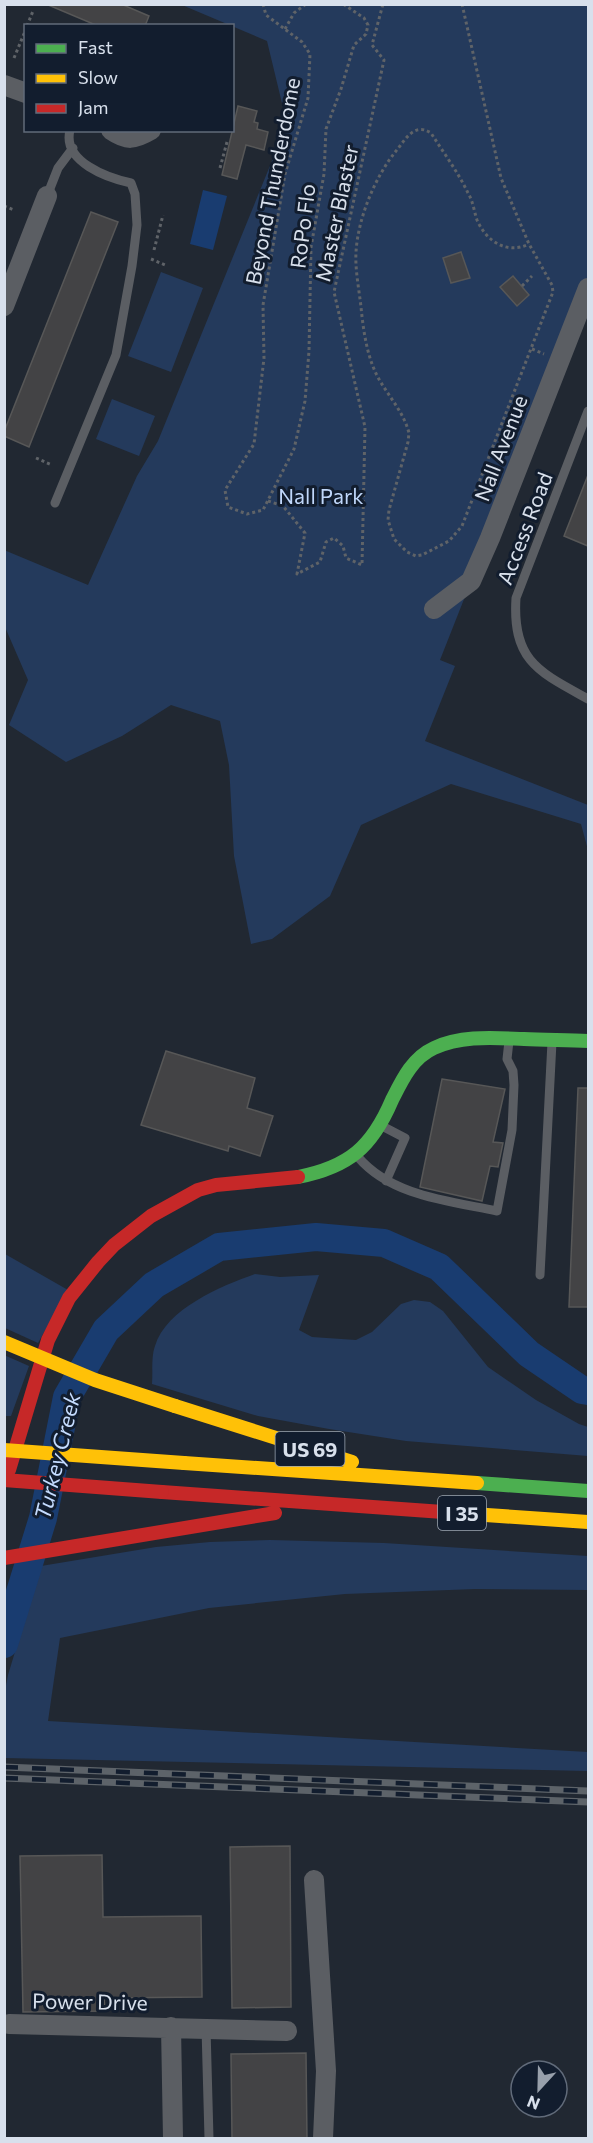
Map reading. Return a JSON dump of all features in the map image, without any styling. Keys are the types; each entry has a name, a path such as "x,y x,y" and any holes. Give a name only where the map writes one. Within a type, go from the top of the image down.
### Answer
{"main road":[{"path":"4,1482 48,1340 57,1319 72,1295 125,1234 149,1216 204,1187 312,1174 333,1168 371,1141 381,1126 407,1070 431,1050 445,1043 462,1038 588,1041"},
{"name":"US 69","path":"4,1342 95,1380 399,1478"},
{"name":"I 35","path":"4,1450 588,1491"},
{"name":"I 35","path":"4,1482 588,1522"},
{"path":"4,1558 336,1503"}],"street":[{"path":"4,85 24,92"},
{"path":"114,132 123,137 137,139 148,132"},
{"path":"4,306 47,196"},
{"name":"Nall Avenue","path":"434,609 471,581 588,288"},
{"path":"314,1880 326,2071 323,2139"},
{"name":"Power Drive","path":"9,2024 287,2031"},
{"name":"Power Drive","path":"171,2027 173,2139"}],"lane":[{"path":"55,503 116,355 132,266 136,225 135,194 131,183 87,166 75,154 70,132"},
{"path":"47,196 58,168 73,148"},
{"name":"Access Road","path":"588,411 516,598 515,618 524,652 534,666 588,699"},
{"path":"355,1154 367,1168 386,1181 431,1198 497,1211 512,1130 514,1085 513,1071 507,1059 509,1039"},
{"path":"540,1275 552,1040"},
{"path":"381,1126 405,1138 386,1181"},
{"path":"206,2028 209,2139"}],"path":[{"name":"Beyond Thunderdome","path":"263,4 266,15 302,42 310,54 308,98 285,174 263,305 264,358 254,444 225,489 228,507 247,514 263,510 268,501"},
{"path":"285,29 294,13 306,4"},
{"name":"RoPo Flo","path":"268,501 294,448 305,401 309,351 311,248 324,174 326,129 342,89 354,45 366,34 368,25 364,18 343,4"},
{"name":"Master Blaster","path":"268,501 283,506 304,533 297,574 320,562 326,542 334,538 343,546 346,558 362,565 365,427 334,292 384,60 372,45 383,4"},
{"path":"462,4 484,112 501,178 529,244 552,285 553,292 457,535 449,542 422,555 407,552 394,539 388,520 409,433 407,423 374,370 363,329 356,249 368,204 392,156 412,132 418,128 425,129 431,133 468,192 484,232 495,243 505,248 522,248 529,244"},
{"path":"27,24 33,11"},
{"path":"14,58 24,32"},
{"path":"220,168 227,142"},
{"path":"4,206 14,210"},
{"path":"154,250 163,215"},
{"path":"151,259 165,265"},
{"path":"522,286 532,276"},
{"path":"36,458 52,465"}],"green space":[{"name":"Nall Park","path":"182,5 588,5 588,285 440,660 455,666 425,741 588,805 588,850 581,824 451,784 361,825 330,896 272,939 251,944 234,856 229,765 220,721 171,705 122,736 66,762 9,725 28,680 5,627 4,550 88,585 137,476 158,441 287,124 267,41 234,27 234,24 227,24"},
{"path":"161,272 203,288 171,372 128,356"},
{"path":"112,399 155,416 139,456 96,439"},
{"path":"5,1254 68,1290 38,1343 5,1328"},
{"path":"255,1274 280,1277 319,1275 299,1330 312,1337 356,1340 372,1332 401,1304 414,1300 430,1302 443,1311 488,1367 536,1400 588,1427 588,1456 406,1441 329,1429 258,1416 152,1384 155,1346 170,1321 211,1292"},
{"path":"4,1355 29,1366 11,1416 5,1416"},
{"path":"270,1540 384,1543 588,1556 588,1590 475,1589 345,1594 209,1608 60,1638 48,1721 588,1752 588,1771 5,1758 4,1696 8,1675 41,1566 156,1547"}],"shaded area":[{"path":"203,190 227,196 213,250 190,244"}],"building":[{"path":"46,4 121,4 149,16 146,24 93,24"},
{"path":"238,106 257,111 254,122 258,123 257,129 268,132 264,150 246,145 237,179 222,175 232,132 234,132"},
{"path":"91,212 118,222 29,447 4,436 4,432"},
{"path":"461,252 470,278 451,283 443,258"},
{"path":"513,276 529,295 517,306 500,287"},
{"path":"588,475 588,546 564,536"},
{"path":"166,1051 255,1078 247,1108 273,1116 260,1156 229,1146 228,1151 141,1125"},
{"path":"442,1079 505,1089 493,1142 503,1143 498,1167 490,1166 482,1201 420,1187"},
{"path":"578,1088 588,1088 588,1307 569,1307"},
{"path":"290,1846 291,2007 232,2008 230,1847"},
{"path":"102,1855 103,1917 201,1916 202,1997 104,1998 105,2011 23,2012 20,1856"},
{"path":"306,2053 307,2139 232,2139 231,2054"}],"waterway":[{"name":"Turkey Creek","path":"4,1644 43,1518 67,1397 106,1330 154,1285 219,1247 316,1237 384,1243 439,1267 529,1354 582,1390 588,1391"}],"railway":[{"path":"4,1767 588,1791"},
{"path":"4,1778 588,1802"}],"traffic: fast":[{"path":"298,1177 331,1167 357,1152 376,1130 408,1070 426,1052 434,1048 456,1041 478,1038 588,1041"},
{"path":"477,1483 588,1491"}],"traffic: slow":[{"path":"4,1342 95,1380 175,1406"},
{"path":"175,1406 352,1462"},
{"path":"4,1450 184,1463"},
{"path":"184,1463 477,1483"},
{"path":"457,1513 588,1522"}],"traffic: jam":[{"path":"9,1470 48,1340 69,1298 114,1245 151,1216 198,1190 216,1185 298,1177"},
{"path":"4,1480 162,1492"},
{"path":"162,1492 457,1513"},
{"path":"4,1558 275,1513"}]}
